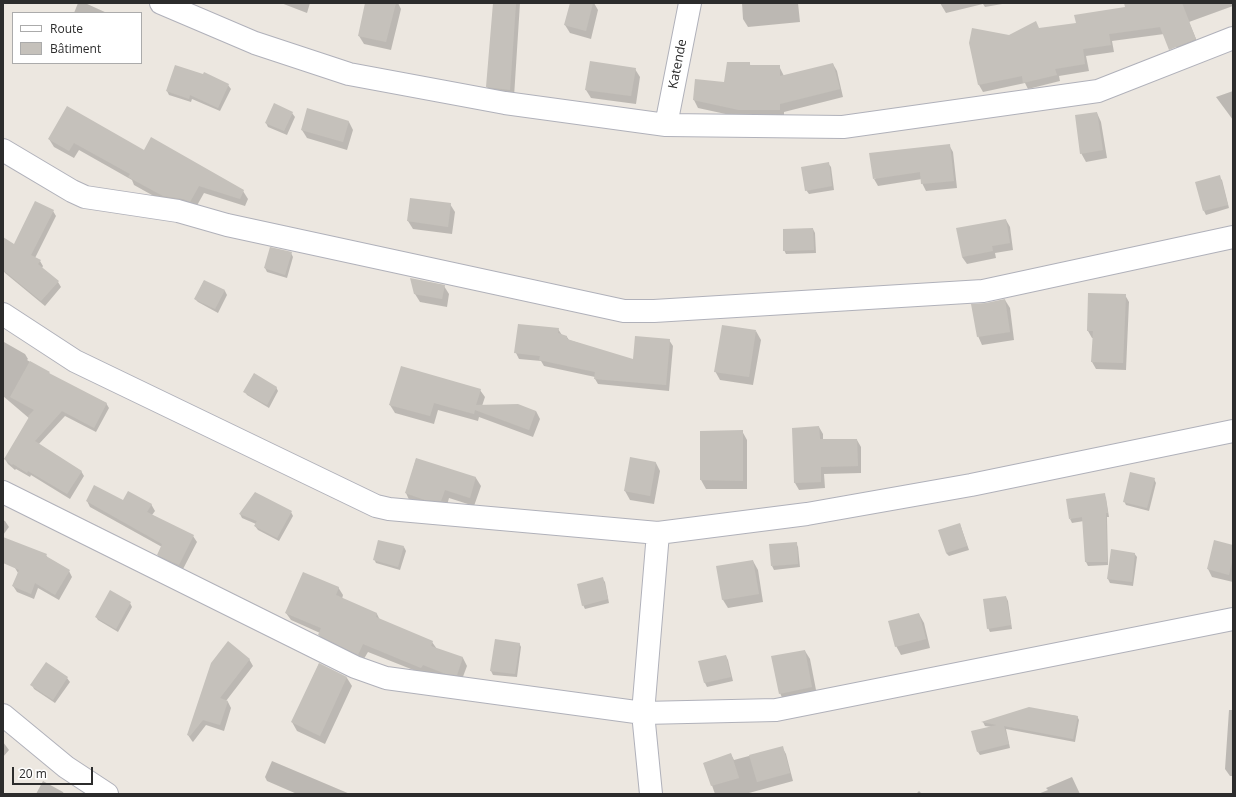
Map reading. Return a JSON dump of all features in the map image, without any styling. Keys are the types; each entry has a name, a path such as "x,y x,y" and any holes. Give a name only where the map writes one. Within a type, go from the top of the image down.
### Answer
{"street":[{"path":"162,3 255,43 349,74 505,103 666,125 843,127 1098,91 1233,38"},
{"name":"Katende","path":"666,125 690,3"},
{"path":"3,150 84,197 178,211 227,225 624,311 654,311 983,291 1233,237"},
{"path":"3,314 75,361 376,506 389,509 658,533 807,514 963,487 1233,431"},
{"path":"3,492 355,667 386,678 643,713 776,710 1233,619"},
{"path":"651,794 643,713 658,533"},
{"path":"3,715 66,767 107,794"}],"building":[{"path":"365,3 396,3 386,42 358,36"},
{"path":"493,3 516,3 510,90 486,87"},
{"path":"570,3 593,3 586,31 564,25"},
{"path":"1124,3 1182,3 1196,39 1169,50 1160,27 1109,34 1111,45 1083,49 1085,64 1055,69 1057,75 1023,83 1022,76 978,85 969,43 972,28 1009,35 1036,21 1039,28 1076,23 1074,15 1125,7"},
{"path":"590,61 636,68 631,96 585,90"},
{"path":"727,62 750,62 750,65 780,65 780,76 833,63 840,89 780,104 780,110 739,110 693,100 695,79 724,82"},
{"path":"175,65 203,74 204,72 229,84 218,108 190,95 189,99 166,91"},
{"path":"274,103 293,112 284,131 265,123"},
{"path":"67,106 144,150 151,137 244,190 240,199 199,186 190,202 183,199 163,196 128,177 130,174 74,143 69,151 48,139"},
{"path":"307,108 349,121 343,142 301,130"},
{"path":"1097,112 1103,150 1080,154 1075,115"},
{"path":"950,144 954,181 921,184 920,172 873,179 869,153"},
{"path":"829,162 832,186 805,191 801,167"},
{"path":"1220,175 1228,205 1203,211 1195,182"},
{"path":"410,198 451,203 448,227 407,221"},
{"path":"35,201 54,210 31,255 41,260 38,264 59,281 41,301 3,270 3,237 14,244"},
{"path":"1006,219 1010,243 992,246 993,251 962,257 956,228"},
{"path":"813,228 814,250 783,251 783,229"},
{"path":"270,247 292,252 285,275 264,268"},
{"path":"410,278 445,285 442,299 414,294"},
{"path":"204,280 225,290 215,309 194,299"},
{"path":"1088,293 1126,294 1123,363 1091,362 1093,331 1087,331"},
{"path":"1005,299 1010,332 977,337 971,304"},
{"path":"518,324 559,328 558,333 567,336 567,339 633,359 635,336 670,339 666,385 594,379 595,372 539,360 540,356 514,353"},
{"path":"722,325 756,330 749,377 714,372"},
{"path":"30,361 50,372 49,373 107,403 94,428 62,411 35,441 82,471 67,494 28,471 27,473 13,464 12,465 4,459 29,417 28,416 34,410 10,397"},
{"path":"401,366 481,389 476,405 518,404 536,411 529,430 475,410 474,414 434,403 430,416 389,405"},
{"path":"254,373 277,387 267,405 243,392"},
{"path":"819,426 820,439 857,439 858,466 821,467 821,482 794,483 792,428"},
{"path":"743,430 743,481 700,480 700,431"},
{"path":"630,457 656,462 650,496 624,491"},
{"path":"416,458 476,477 470,498 445,490 441,501 425,500 405,493"},
{"path":"1130,472 1155,478 1147,508 1123,502"},
{"path":"94,485 123,500 128,491 152,504 147,512 194,535 179,565 157,555 162,544 86,501"},
{"path":"255,492 292,511 277,538 254,526 257,521 239,514"},
{"path":"1105,493 1108,513 1106,513 1107,562 1085,562 1082,517 1069,519 1066,499"},
{"path":"960,523 967,546 946,553 938,530"},
{"path":"3,537 47,554 46,556 70,570 55,595 35,583 31,594 12,586 19,570 3,563"},
{"path":"378,540 404,546 398,567 373,560"},
{"path":"1214,540 1233,545 1233,558 1229,575 1207,569"},
{"path":"797,542 798,564 771,566 769,544"},
{"path":"1111,549 1135,553 1132,582 1107,579"},
{"path":"753,560 759,594 722,600 716,566"},
{"path":"303,572 339,587 336,595 377,613 376,617 433,641 431,646 463,657 457,675 446,674 423,665 421,668 363,644 358,655 318,635 321,628 285,613"},
{"path":"603,577 608,599 582,606 577,584"},
{"path":"110,590 131,602 116,629 95,617"},
{"path":"1006,596 1011,625 987,629 983,599"},
{"path":"919,613 926,639 895,647 888,621"},
{"path":"495,639 520,643 515,674 490,671"},
{"path":"228,641 250,659 220,698 228,701 220,725 203,720 190,736 187,735 211,663"},
{"path":"805,650 812,687 779,694 771,656"},
{"path":"726,655 731,677 704,683 698,661"},
{"path":"46,662 68,677 53,700 30,685"},
{"path":"319,663 347,677 320,736 291,722"},
{"path":"1029,707 1078,716 1073,739 1004,726 1009,744 977,752 971,731 997,725 981,722"},
{"path":"783,746 790,773 757,782 749,755"},
{"path":"731,753 739,778 711,786 703,763"}]}
